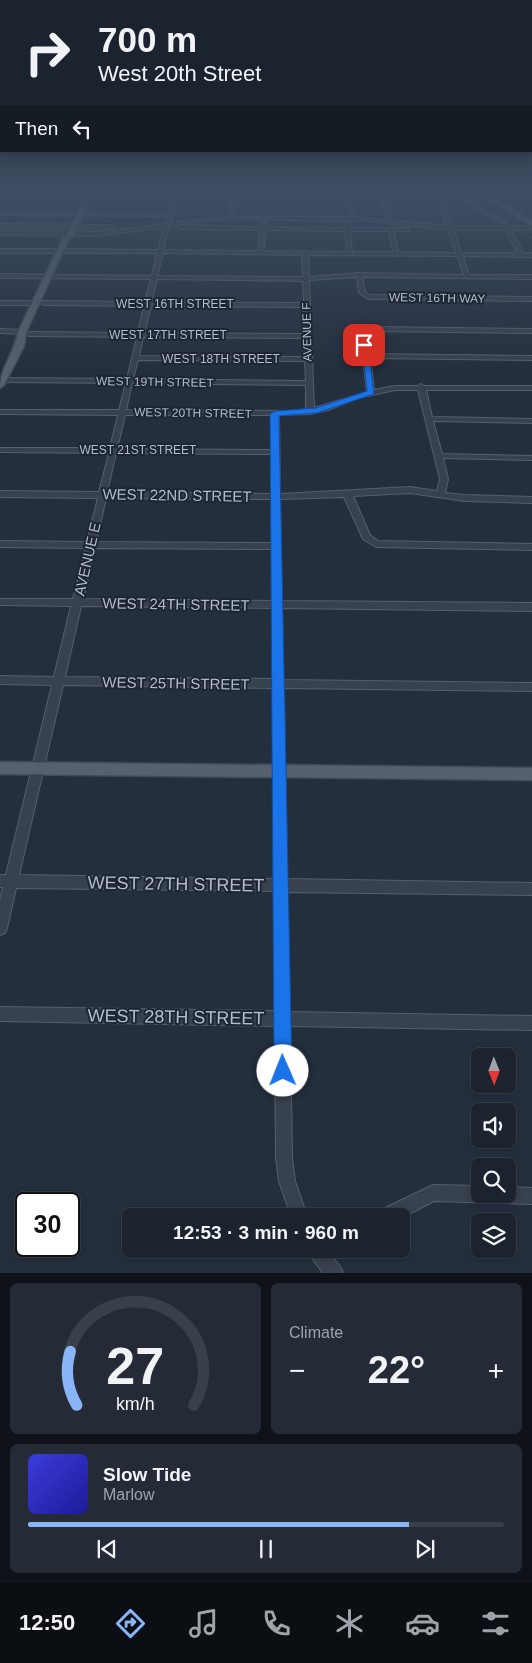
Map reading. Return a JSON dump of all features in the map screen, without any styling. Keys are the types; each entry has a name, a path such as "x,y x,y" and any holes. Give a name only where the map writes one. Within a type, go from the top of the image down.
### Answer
{"main road":[{"path":"1,383 63,251"},
{"path":"0,768 532,774"}],"street":[{"path":"102,251 532,255"},
{"name":"AVENUE E","path":"0,928 6,882 38,768 160,252"},
{"name":"AVENUE F","path":"306,253 310,412"},
{"path":"460,254 467,276"},
{"path":"0,276 306,278 347,278 359,275 532,276"},
{"name":"WEST 16TH WAY","path":"359,275 362,293 368,297 532,299"},
{"name":"WEST 16TH STREET","path":"0,303 307,305"},
{"path":"371,392 363,334 365,331 373,329 532,331"},
{"name":"WEST 17TH STREET","path":"0,331 26,333 308,336"},
{"path":"366,356 532,358"},
{"name":"WEST 18TH STREET","path":"135,358 308,359"},
{"name":"WEST 19TH STREET","path":"1,383 130,381 309,383"},
{"path":"421,386 444,479 441,494"},
{"name":"WEST 20TH STREET","path":"0,412 275,414 310,412 371,392 394,388 421,386 532,388"},
{"path":"275,414 284,1158 287,1181 296,1208"},
{"path":"428,419 532,421"},
{"name":"WEST 21ST STREET","path":"0,450 275,452"},
{"path":"439,456 532,458"},
{"name":"WEST 22ND STREET","path":"0,494 276,496 410,490 474,499 532,500"},
{"path":"347,493 366,537 376,544 532,547"},
{"path":"0,544 276,546"},
{"name":"WEST 24TH STREET","path":"0,602 532,608"},
{"name":"WEST 25TH STREET","path":"0,680 532,687"},
{"name":"WEST 27TH STREET","path":"6,882 532,889"},
{"name":"WEST 28TH STREET","path":"0,1014 532,1023"},
{"path":"403,1208 433,1193 532,1196"},
{"path":"324,1258 334,1273"}],"route":[{"path":"283,1071 275,414 317,410 371,392 364,345"}]}
